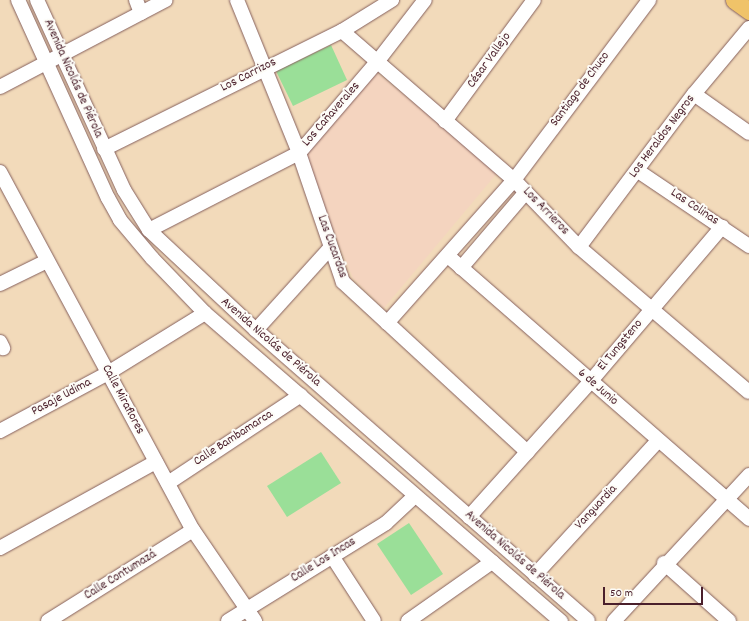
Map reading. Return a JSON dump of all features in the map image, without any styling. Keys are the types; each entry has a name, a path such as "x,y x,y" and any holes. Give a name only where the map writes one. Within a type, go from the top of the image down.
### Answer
{"main road":[{"path":"734,0 749,11"}],"street":[{"name":"Avenida Nicolás de Piérola","path":"18,0 120,220 205,313 561,621"},
{"name":"Avenida Nicolás de Piérola","path":"37,0 60,55 104,149 149,230 256,330 588,621"},
{"path":"0,87 60,55 138,6 166,0"},
{"name":"Las Cucardas","path":"237,0 266,68 299,153 330,248 343,282 527,452"},
{"name":"Los Carrizos","path":"104,149 342,31 392,0"},
{"name":"Los Cañaverales","path":"149,230 299,153 378,62 425,0"},
{"name":"César Vallejo","path":"445,121 534,0"},
{"name":"Santiago de Chuco","path":"387,323 514,180 649,0"},
{"name":"Los Heraldos Negros","path":"579,247 638,171 694,94 749,28"},
{"name":"Los Arrieros","path":"342,31 514,180 579,247 651,310 749,392"},
{"path":"694,94 749,133"},
{"name":"Las Colinas","path":"638,171 749,246"},
{"name":"Calle Miraflores","path":"0,172 5,193 47,261 193,530 255,621"},
{"path":"461,268 526,192"},
{"name":"El Tungsteno","path":"469,517 590,382 722,227"},
{"path":"256,330 330,248"},
{"name":"6 de Junio","path":"448,256 590,382 749,518"},
{"path":"0,284 47,261"},
{"name":"Pasaje Udima","path":"0,431 108,373 205,313"},
{"name":"Calle Bambamarca","path":"168,483 301,395"},
{"name":"Vanguardia","path":"535,575 658,441"},
{"path":"0,548 156,462"},
{"path":"614,621 664,564 749,475"},
{"name":"Calle Los Incas","path":"228,621 386,523 415,496"},
{"name":"Calle Contumazá","path":"48,621 193,530"},
{"path":"332,556 374,621"},
{"path":"408,621 492,562"},
{"path":"664,564 729,621"}],"shaded area":[{"path":"373,70 498,172 384,308 353,278 302,154"}],"green space":[{"path":"331,45 347,80 293,106 276,71"},
{"path":"321,452 341,483 287,517 267,486"},
{"path":"409,523 443,574 411,595 377,544"}]}
